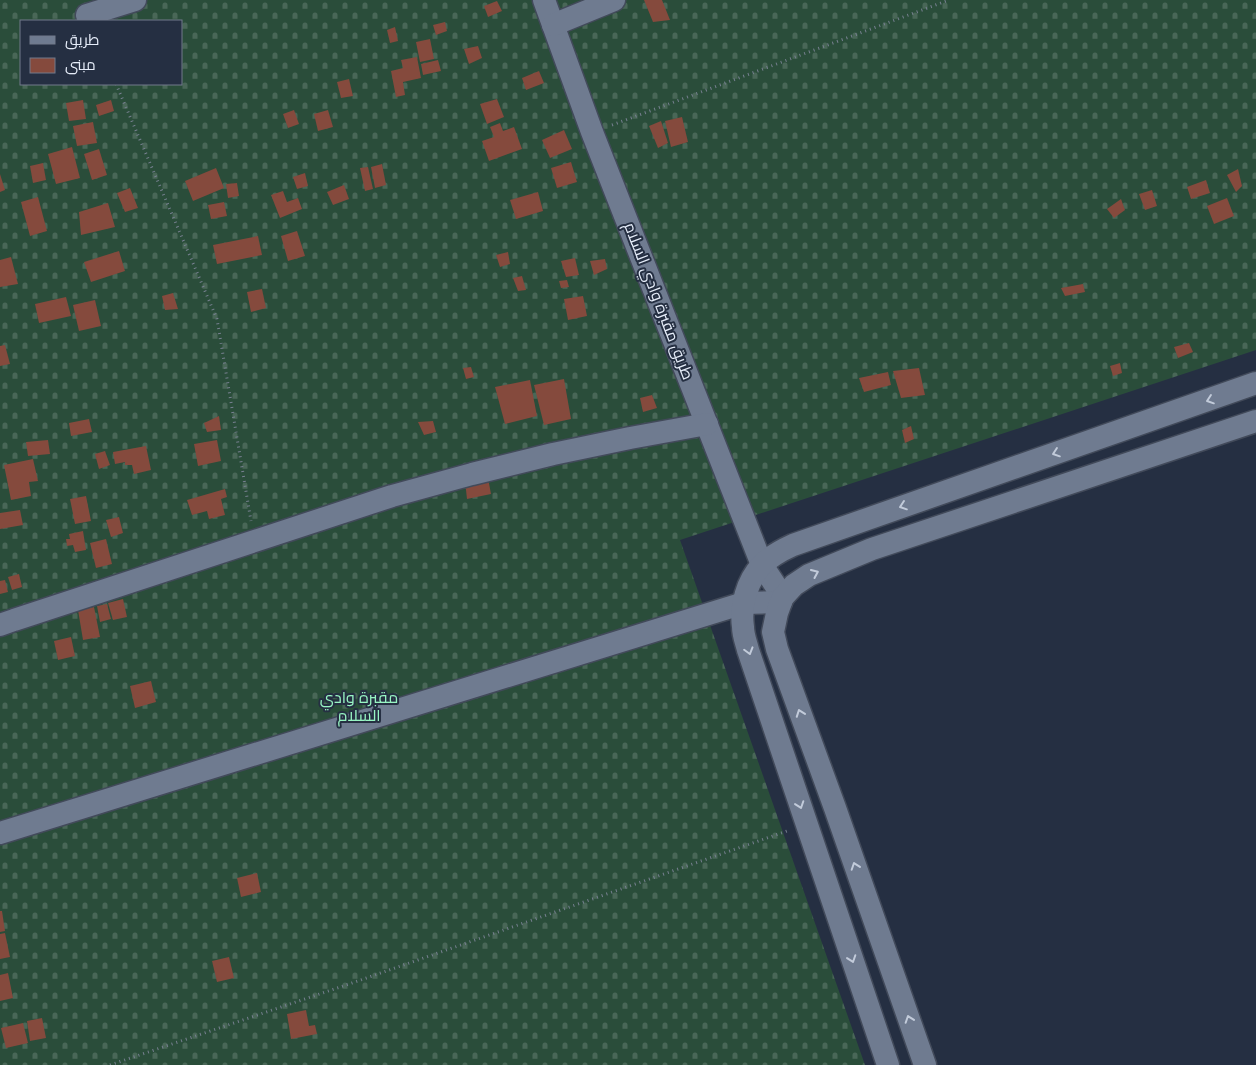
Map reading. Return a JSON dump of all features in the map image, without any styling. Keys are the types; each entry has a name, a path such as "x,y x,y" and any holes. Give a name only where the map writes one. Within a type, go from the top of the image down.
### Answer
{"street":[{"path":"87,15 135,0"},
{"name":"طريق مقبرة وادي السلام","path":"544,0 592,132 762,565 782,600"},
{"path":"553,25 614,0"},
{"path":"888,1065 748,650 742,626 744,603 748,588 755,574 777,552 793,545 1256,384"},
{"path":"925,1065 777,649 773,632 776,613 782,600 794,585 809,575 872,549 1256,421"},
{"path":"0,625 392,496 553,454 707,424"},
{"path":"0,833 744,603 782,600"}],"path":[{"path":"592,132 949,0"},
{"path":"116,85 217,319 255,541"},
{"path":"110,1065 352,983 807,824"}],"green space":[{"name":"مقبرة وادي السلام","path":"0,0 1256,0 1256,350 680,540 865,1065 0,1065"}],"building":[{"path":"644,0 662,0 670,20 653,22"},
{"path":"497,1 502,11 488,17 484,6"},
{"path":"445,22 447,31 436,35 433,25"},
{"path":"395,27 398,41 390,43 387,30"},
{"path":"430,39 434,59 420,62 416,42"},
{"path":"478,46 482,58 469,64 464,49"},
{"path":"417,57 421,78 403,82 405,95 396,97 391,71 403,68 401,60"},
{"path":"438,60 441,71 423,75 421,64"},
{"path":"539,71 544,83 526,90 522,78"},
{"path":"349,79 353,96 341,98 337,82"},
{"path":"497,99 504,117 487,124 480,104"},
{"path":"83,100 86,119 69,121 66,103"},
{"path":"111,100 114,111 99,116 96,105"},
{"path":"294,110 299,124 288,128 283,114"},
{"path":"328,110 333,127 318,131 314,114"},
{"path":"682,117 688,142 671,147 665,121"},
{"path":"661,121 668,143 658,148 649,126"},
{"path":"93,122 97,143 77,146 73,126"},
{"path":"500,123 503,131 514,127 522,149 489,161 482,141 494,137 490,127"},
{"path":"564,130 572,149 550,158 542,140"},
{"path":"72,147 80,178 56,184 48,154"},
{"path":"99,149 107,175 92,180 84,154"},
{"path":"571,162 577,182 557,188 551,168"},
{"path":"43,163 46,180 33,183 30,166"},
{"path":"382,164 386,185 375,188 371,167"},
{"path":"368,167 373,189 365,191 360,168"},
{"path":"216,168 224,188 193,201 185,181"},
{"path":"1238,169 1242,186 1236,192 1227,175"},
{"path":"305,173 308,186 297,189 293,177"},
{"path":"0,174 5,190 0,192"},
{"path":"1206,180 1210,193 1191,199 1187,187"},
{"path":"237,183 239,196 228,198 226,184"},
{"path":"344,185 349,199 333,205 327,192"},
{"path":"130,188 138,208 125,212 117,193"},
{"path":"1152,190 1157,206 1145,210 1139,194"},
{"path":"283,191 287,202 298,198 302,209 280,218 271,195"},
{"path":"538,192 543,211 516,219 510,200"},
{"path":"38,197 47,231 30,236 21,202"},
{"path":"1227,198 1234,216 1214,224 1207,206"},
{"path":"1121,199 1125,210 1114,218 1107,209"},
{"path":"224,202 227,216 211,219 208,205"},
{"path":"108,203 115,227 81,235 79,212"},
{"path":"297,231 305,256 288,261 281,236"},
{"path":"258,236 262,255 217,264 213,245"},
{"path":"119,251 125,271 91,282 84,262"},
{"path":"508,252 510,264 500,267 496,255"},
{"path":"11,257 18,284 0,287 0,260"},
{"path":"575,258 579,275 566,277 561,261"},
{"path":"605,259 607,269 594,275 590,261"},
{"path":"522,276 526,290 518,291 513,278"},
{"path":"567,280 569,287 561,288 559,281"},
{"path":"1083,284 1085,292 1065,296 1061,288"},
{"path":"262,289 266,308 251,312 247,292"},
{"path":"173,293 178,309 165,310 162,296"},
{"path":"583,296 587,316 568,320 564,299"},
{"path":"66,297 71,316 39,323 35,304"},
{"path":"95,300 101,326 79,331 73,305"},
{"path":"1189,343 1193,352 1178,358 1174,347"},
{"path":"5,345 10,364 0,366 0,346"},
{"path":"1120,363 1122,373 1113,376 1110,366"},
{"path":"471,367 474,377 466,379 463,368"},
{"path":"919,368 925,395 901,398 893,371"},
{"path":"888,372 891,385 864,392 859,378"},
{"path":"564,379 571,419 544,425 534,385"},
{"path":"530,380 537,416 505,424 495,387"},
{"path":"652,395 657,408 643,412 640,398"},
{"path":"219,416 221,430 207,432 204,423"},
{"path":"89,419 92,432 71,436 69,423"},
{"path":"433,421 436,432 424,435 418,422"},
{"path":"911,426 914,439 905,443 902,430"},
{"path":"48,440 50,454 28,456 26,442"},
{"path":"217,440 221,461 198,466 194,444"},
{"path":"146,446 151,470 134,474 132,465 125,465 125,462 115,464 113,452"},
{"path":"105,451 110,465 99,469 95,454"},
{"path":"33,459 38,481 29,482 31,496 11,500 4,465"},
{"path":"488,478 491,494 467,499 465,481"},
{"path":"225,489 227,497 221,499 225,515 209,519 207,511 192,515 187,500"},
{"path":"86,496 91,521 75,524 70,499"},
{"path":"20,510 23,525 0,529 0,513"},
{"path":"119,517 123,533 111,537 106,520"},
{"path":"83,531 86,550 75,552 73,545 67,546 66,539 70,539 69,534"},
{"path":"106,539 112,564 96,568 90,543"},
{"path":"19,574 22,587 12,590 8,577"},
{"path":"5,580 8,592 0,594 0,581"},
{"path":"123,599 127,617 113,620 108,603"},
{"path":"107,604 111,619 100,622 97,606"},
{"path":"94,607 100,637 83,640 78,610"},
{"path":"71,637 75,656 58,660 54,641"},
{"path":"151,681 156,702 135,708 130,686"},
{"path":"257,873 261,892 241,897 237,878"},
{"path":"0,911 2,911 5,931 0,932"},
{"path":"5,933 10,957 0,959 0,934"},
{"path":"229,957 234,978 217,982 212,961"},
{"path":"8,973 13,998 0,1001 0,975"},
{"path":"306,1010 309,1026 315,1025 317,1034 291,1039 287,1014"},
{"path":"42,1018 46,1038 30,1041 27,1021"},
{"path":"23,1023 28,1043 6,1048 1,1028"}]}
